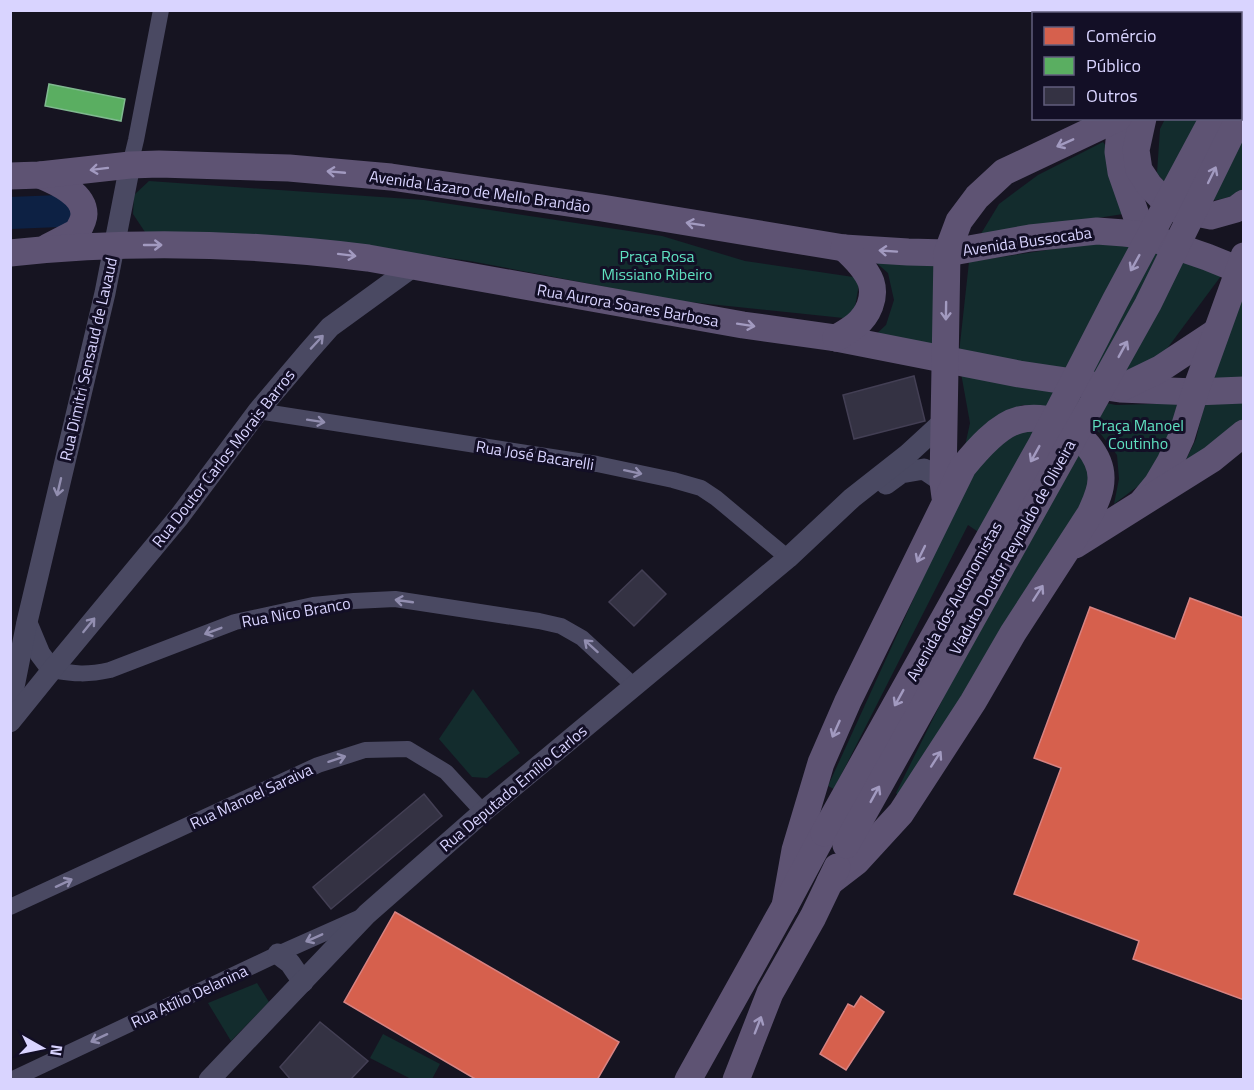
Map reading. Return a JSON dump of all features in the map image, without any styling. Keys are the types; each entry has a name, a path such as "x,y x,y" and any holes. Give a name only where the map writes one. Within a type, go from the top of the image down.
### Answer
{"main road":[{"path":"945,491 947,253 959,221 977,197 1004,172 1116,120"},
{"path":"1120,120 1118,152 1121,171 1143,235"},
{"path":"1143,120 1136,150 1139,170 1149,185 1171,208 1211,216 1244,203"},
{"name":"Avenida dos Autonomistas","path":"688,1080 785,906 835,839 1114,301 1212,120"},
{"name":"Viaduto Doutor Reynaldo de Oliveira","path":"835,839 1148,304 1239,120"},
{"name":"Avenida Lázaro de Mello Brandão","path":"10,176 40,176 130,165 289,168 392,177 602,208 844,248 947,253"},
{"path":"40,176 57,183 81,201 84,215 77,232 41,250"},
{"name":"Avenida Bussocaba","path":"947,253 1030,238 1097,231 1143,235 1207,257 1242,266"},
{"name":"Rua Aurora Soares Barbosa","path":"10,253 114,245 151,245 274,248 368,258 743,325 836,338 1019,374 1120,388 1195,392 1244,390"},
{"path":"836,338 857,325 867,313 872,297 871,282 855,258 844,248"},
{"path":"1143,501 1157,484 1170,462 1242,266"},
{"path":"1120,388 1160,369 1216,332"},
{"path":"785,906 795,850 821,764 945,491 977,449 1003,428 1018,420 1038,418 1059,423 1085,441 1097,460 1101,477 1098,495 1090,514 1012,633 973,702 901,813 856,862 830,882"},
{"path":"1064,552 1212,459 1244,432"},
{"name":"Avenida dos Autonomistas","path":"736,1080 770,993 830,882 835,839"}],"street":[{"name":"Rua Dimitri Sensaud de Lavaud","path":"10,706 27,622 105,293 161,10"},
{"name":"Rua Doutor Carlos Morais Barros","path":"10,722 178,517 258,411 330,327 414,266"},
{"name":"Rua José Bacarelli","path":"258,411 597,464 673,480 701,488 716,498 788,558"},
{"name":"Rua Deputado Emílio Carlos","path":"209,1080 367,914 483,812 788,558 852,498 908,454 945,420"},
{"name":"Rua Deputado Emílio Carlos","path":"835,515 859,505 901,473 924,469 945,491"},
{"name":"Rua Nico Branco","path":"52,670 88,674 110,670 236,622 313,605 395,599 561,626 582,638 633,686"},
{"path":"27,622 40,654 52,670"},
{"name":"Rua Manoel Saraiva","path":"10,907 318,765 365,750 408,749 446,772 483,812"},
{"name":"Rua Atílio Delanina","path":"11,1080 367,914"},
{"path":"278,954 290,963 303,982"}],"green space":[{"path":"1243,94 1243,190 1227,198 1219,199 1178,198 1157,173 1160,129 1164,120 1242,120"},
{"path":"1103,142 1112,154 1123,214 979,237 999,204 1038,175"},
{"name":"Praça Rosa Missiano Ribeiro","path":"149,181 424,200 662,236 745,261 860,278 853,319 680,301 470,261 347,244 145,232 133,214 134,195"},
{"path":"1099,242 1150,243 1221,276 1166,350 1119,379 959,353 969,262"},
{"path":"872,259 939,266 941,354 871,339 886,325 894,300 888,273"},
{"path":"1243,290 1243,380 1212,380"},
{"name":"Praça Manoel Coutinho","path":"961,373 1116,405 1182,403 1157,472 1114,504 1119,479 1117,455 1100,433 1058,408 1022,405 965,446 970,423"},
{"path":"1243,400 1243,425 1180,472 1196,439 1205,402"},
{"path":"1023,428 1083,448 1097,483 901,798 896,793 1014,556 968,525 834,789 828,786 970,475 985,456"},
{"path":"473,689 520,753 487,778 472,777 439,739"},
{"path":"257,983 269,1002 231,1041 208,1003"},
{"path":"383,1034 440,1064 432,1079 411,1079 370,1058"}],"building: Comércio":[{"path":"1190,598 1244,618 1244,1000 1133,959 1139,941 1014,894 1061,768 1034,758 1090,607 1175,639"},
{"path":"395,912 619,1042 597,1080 477,1080 344,1002"},
{"path":"861,996 884,1012 846,1070 820,1054 848,1004 854,1007"}],"building: Público":[{"path":"49,84 125,99 121,121 45,106"}],"building: Outros":[{"path":"914,376 925,421 854,439 843,395"},
{"path":"642,570 666,594 634,626 609,602"},
{"path":"424,794 442,816 331,909 313,887"},
{"path":"320,1022 368,1061 350,1080 291,1080 280,1067"}],"waterway":[{"path":"10,213 60,211"}]}
